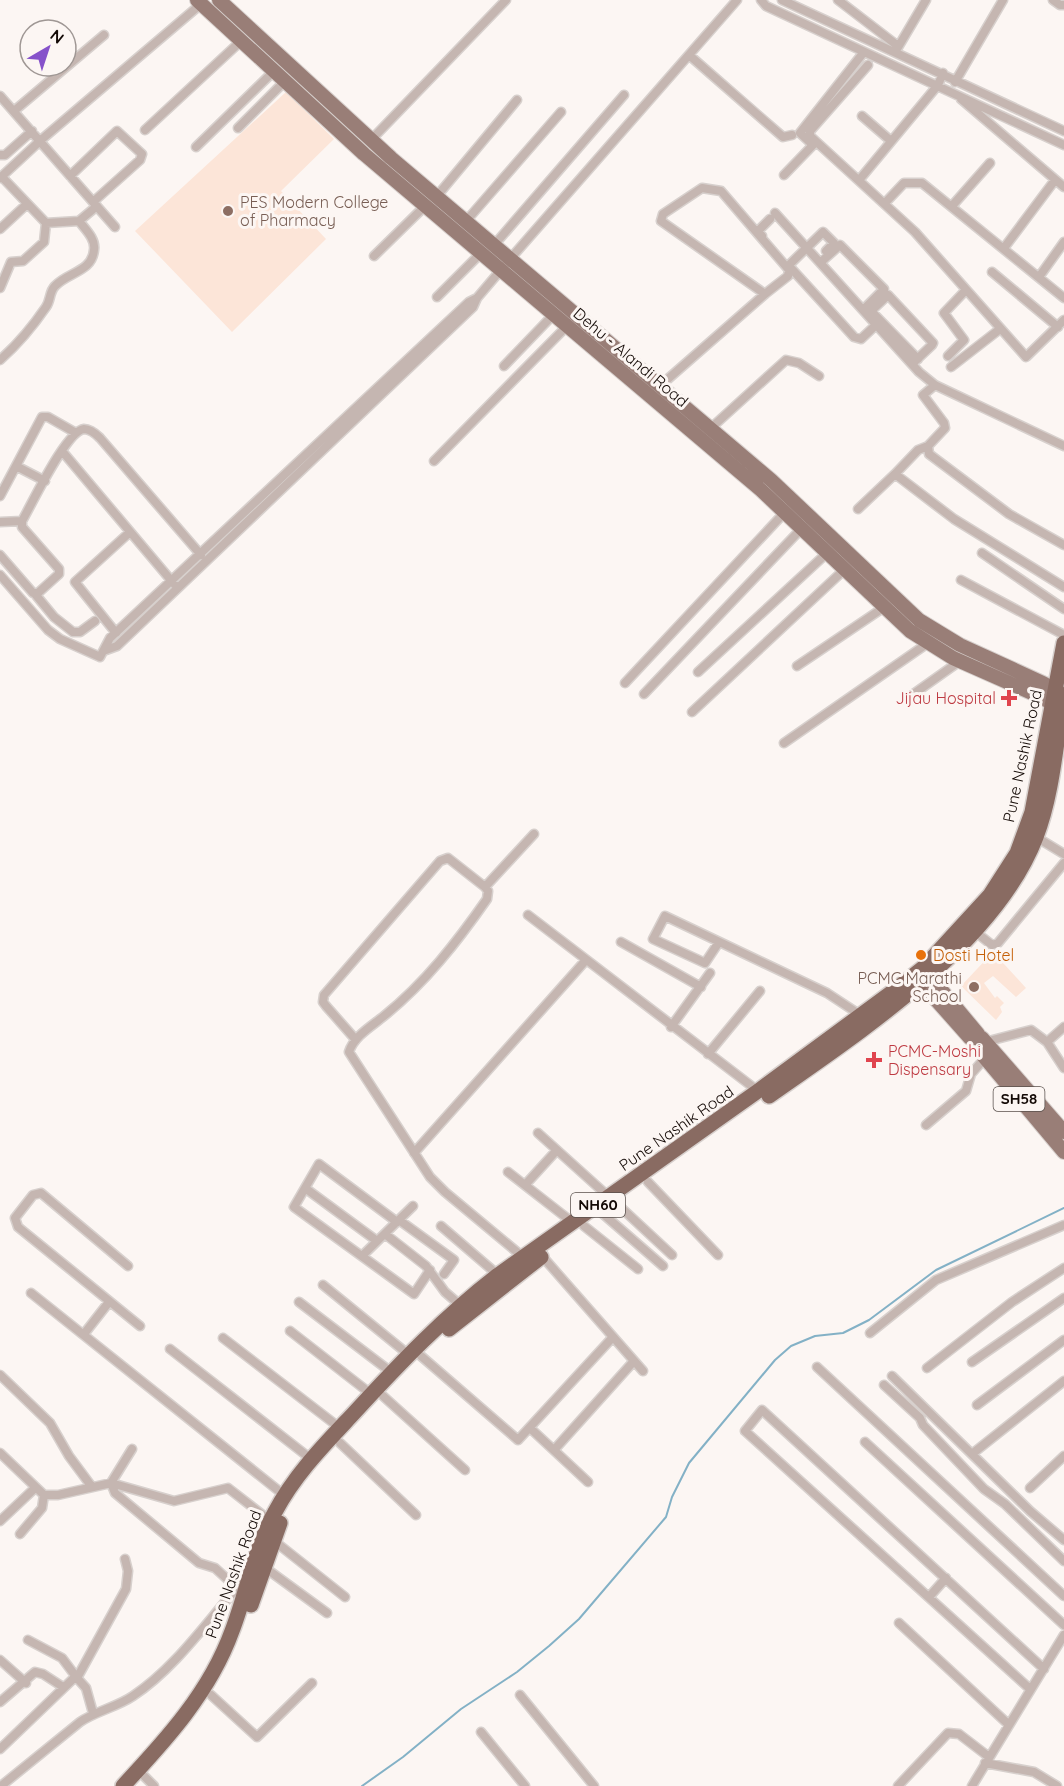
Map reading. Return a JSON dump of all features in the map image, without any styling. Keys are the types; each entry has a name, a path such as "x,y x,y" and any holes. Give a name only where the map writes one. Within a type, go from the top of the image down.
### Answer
{"highway":[{"name":"Pune Nashik Road","path":"377,1395 391,1372 542,1256 578,1224 602,1213 613,1200 648,1182 846,1041 973,930 1015,878 1036,837 1045,808 1060,701 1064,643"},
{"name":"Pune Nashik Road","path":"274,1529 340,1436 460,1305 523,1257 613,1200 758,1091 922,975 990,895 1017,853 1032,812 1060,701"},
{"name":"Pune Nashik Road","path":"123,1786 177,1724 211,1678 232,1633 274,1529 284,1495 312,1459 340,1436"},
{"name":"Pune Nashik Road","path":"145,1783 211,1695 237,1645 257,1571"}],"main road":[{"name":"Dehu - Alandi Road","path":"219,0 371,140 711,428 807,523 919,620 1060,701"},
{"name":"Dehu - Alandi Road","path":"199,2 364,154 568,325 785,512 807,523 827,553 883,608 928,643 960,661 1060,701"},
{"name":"SH58","path":"922,975 978,1040 1064,1132"},
{"name":"SH58","path":"978,1040 985,1058 1064,1152"}],"street":[{"path":"371,140 506,0"},
{"path":"0,575 48,630 60,639 100,657 106,650 110,638 174,585 198,551 473,307 477,298 511,258 737,0"},
{"path":"761,0 766,6 1064,145"},
{"path":"838,0 848,3 896,49"},
{"path":"889,62 926,0"},
{"path":"951,91 1003,0"},
{"path":"1053,0 1064,5"},
{"path":"788,1 857,36 896,49 1064,131"},
{"path":"70,176 117,131 142,154 140,160 79,221 46,223 1,178 41,140 199,2"},
{"path":"14,111 104,35"},
{"path":"852,46 857,36"},
{"path":"146,130 241,40"},
{"path":"784,175 813,145 800,133 864,51"},
{"path":"689,55 783,137 792,135"},
{"path":"868,65 810,131 810,136 860,179 928,246 965,291 1026,357 1061,324 992,272"},
{"path":"196,147 274,71"},
{"path":"860,179 938,85 943,73"},
{"path":"238,128 285,81"},
{"path":"951,91 1064,187"},
{"path":"495,244 624,95"},
{"path":"0,96 115,227"},
{"path":"437,195 517,100"},
{"path":"467,220 561,112"},
{"path":"862,116 891,141"},
{"path":"0,154 5,155 32,130"},
{"path":"952,206 990,163"},
{"path":"1004,248 1056,180"},
{"path":"885,203 904,183 922,183 1064,298"},
{"path":"661,385 788,276 789,270 721,191 702,188 663,214 661,221 765,294"},
{"path":"0,229 27,204"},
{"path":"374,256 426,205"},
{"path":"877,324 861,339 854,337 759,232 773,216 820,260 877,324 915,361"},
{"path":"0,360 17,344 47,307 54,286 63,278 87,266 94,253 94,243 79,221"},
{"path":"0,288 11,262 23,261 44,242 46,223"},
{"path":"789,265 823,232 834,243 820,260"},
{"path":"1039,277 1064,242"},
{"path":"820,260 840,245 884,289 864,309"},
{"path":"437,297 482,252"},
{"path":"948,356 964,340 944,313 965,291"},
{"path":"915,361 933,341 888,296 871,311 935,385 1064,446"},
{"path":"504,366 554,314"},
{"path":"434,461 568,325"},
{"path":"951,367 1000,329"},
{"path":"106,650 117,646 174,585 439,335"},
{"path":"711,428 786,360 799,363 819,376"},
{"path":"858,509 918,450 928,446 945,428 944,423 923,395 935,385"},
{"path":"0,496 42,417 48,417 76,433"},
{"path":"35,594 60,571 25,531 22,521 62,451 76,433 83,429 90,430 100,438 198,551"},
{"path":"928,446 929,454 985,497 1019,521 1064,545"},
{"path":"62,451 174,585"},
{"path":"16,466 45,481"},
{"path":"895,474 954,519 1064,587"},
{"path":"625,683 785,512"},
{"path":"0,522 22,521"},
{"path":"644,694 807,523"},
{"path":"116,633 75,582 130,532"},
{"path":"698,672 827,553"},
{"path":"982,553 1064,609"},
{"path":"0,555 54,617 73,632 80,632 95,621"},
{"path":"692,712 844,569"},
{"path":"961,580 1064,635"},
{"path":"797,666 883,608"},
{"path":"784,742 928,643"},
{"path":"912,695 960,661"},
{"path":"485,887 534,834"},
{"path":"1036,837 1064,854"},
{"path":"356,1040 323,1002 324,995 444,858 485,887 487,898 447,953 399,1004 356,1040 349,1052 351,1059 414,1153 445,1192 523,1257"},
{"path":"973,930 992,945 998,943 1064,863"},
{"path":"528,915 671,1027 758,1091"},
{"path":"719,942 705,963 653,939 665,916 827,993 862,1016"},
{"path":"621,942 701,987"},
{"path":"414,1153 586,960"},
{"path":"671,1027 710,974"},
{"path":"708,1054 760,991"},
{"path":"978,1040 1031,1030 1047,1042 1064,1068"},
{"path":"1047,1042 1063,1031"},
{"path":"926,1125 966,1091 971,1074 985,1058"},
{"path":"538,1133 672,1255"},
{"path":"525,1185 557,1150"},
{"path":"430,1270 414,1294 294,1207 319,1164 454,1260 444,1274"},
{"path":"508,1172 638,1269"},
{"path":"648,1182 718,1255"},
{"path":"304,1188 377,1241"},
{"path":"128,1266 41,1193 33,1195 15,1218 18,1227 140,1326"},
{"path":"362,1256 412,1206"},
{"path":"602,1213 663,1266"},
{"path":"870,1333 936,1280 1064,1225"},
{"path":"441,1226 498,1275"},
{"path":"385,1234 430,1270 445,1292 460,1305"},
{"path":"542,1256 643,1371"},
{"path":"927,1368 1012,1302 1064,1268"},
{"path":"323,1286 415,1355 515,1438 522,1438 613,1336"},
{"path":"32,1293 284,1495"},
{"path":"972,1362 1064,1298"},
{"path":"84,1334 109,1302"},
{"path":"299,1302 391,1372"},
{"path":"290,1331 377,1395 465,1470"},
{"path":"224,1338 340,1436 416,1515"},
{"path":"977,1405 1064,1340"},
{"path":"170,1348 312,1459"},
{"path":"554,1450 634,1361"},
{"path":"817,1367 1064,1596"},
{"path":"0,1375 33,1403 50,1423 69,1456 92,1487"},
{"path":"892,1376 1064,1540"},
{"path":"972,1454 1064,1381"},
{"path":"884,1385 920,1418 923,1425 984,1489 1005,1504 1064,1561"},
{"path":"1030,1689 745,1431 762,1410 1044,1669"},
{"path":"530,1428 588,1482"},
{"path":"865,1442 1064,1625"},
{"path":"111,1483 132,1449"},
{"path":"0,1453 35,1488 50,1497 111,1483 171,1501 228,1488 345,1597"},
{"path":"1030,1488 1064,1456"},
{"path":"111,1483 115,1493 122,1499 199,1563 215,1568 237,1588"},
{"path":"0,1521 35,1488"},
{"path":"20,1534 42,1508 44,1495"},
{"path":"0,1749 63,1687 77,1678 126,1589 128,1571 125,1559"},
{"path":"1,1786 93,1713 131,1697 149,1684 171,1664 237,1588 257,1571 327,1613"},
{"path":"930,1597 946,1578"},
{"path":"899,1623 1008,1724"},
{"path":"972,1786 1064,1635"},
{"path":"28,1640 63,1658 86,1688 93,1713"},
{"path":"0,1660 26,1683"},
{"path":"0,1702 39,1672 63,1687"},
{"path":"211,1695 258,1737 312,1683"},
{"path":"520,1695 594,1786"},
{"path":"481,1732 525,1786"},
{"path":"898,1786 948,1734 959,1734 987,1760 1034,1772 1057,1786"}],"shaded area":[{"name":"PES Modern College of Pharmacy","path":"286,92 334,139 281,191 326,239 232,332 135,231"},
{"name":"PCMC Marathi School","path":"993,952 1026,988 1016,997 993,976 984,983 995,998 997,996 1004,1003 1000,1007 1002,1012 996,1020 961,986"}],"waterway":[{"path":"362,1786 403,1757 461,1709 517,1672 579,1619 666,1517 672,1497 689,1463 775,1360 791,1346 815,1336 843,1333 869,1320 936,1270 1064,1208"}],"place":[{"name":"PES Modern College of Pharmacy","path":"228,211"},
{"name":"Jijau Hospital","path":"1009,698"},
{"name":"Dosti Hotel","path":"921,955"},
{"name":"PCMC Marathi School","path":"974,987"},
{"name":"PCMC-Moshi Dispensary","path":"874,1060"}]}
